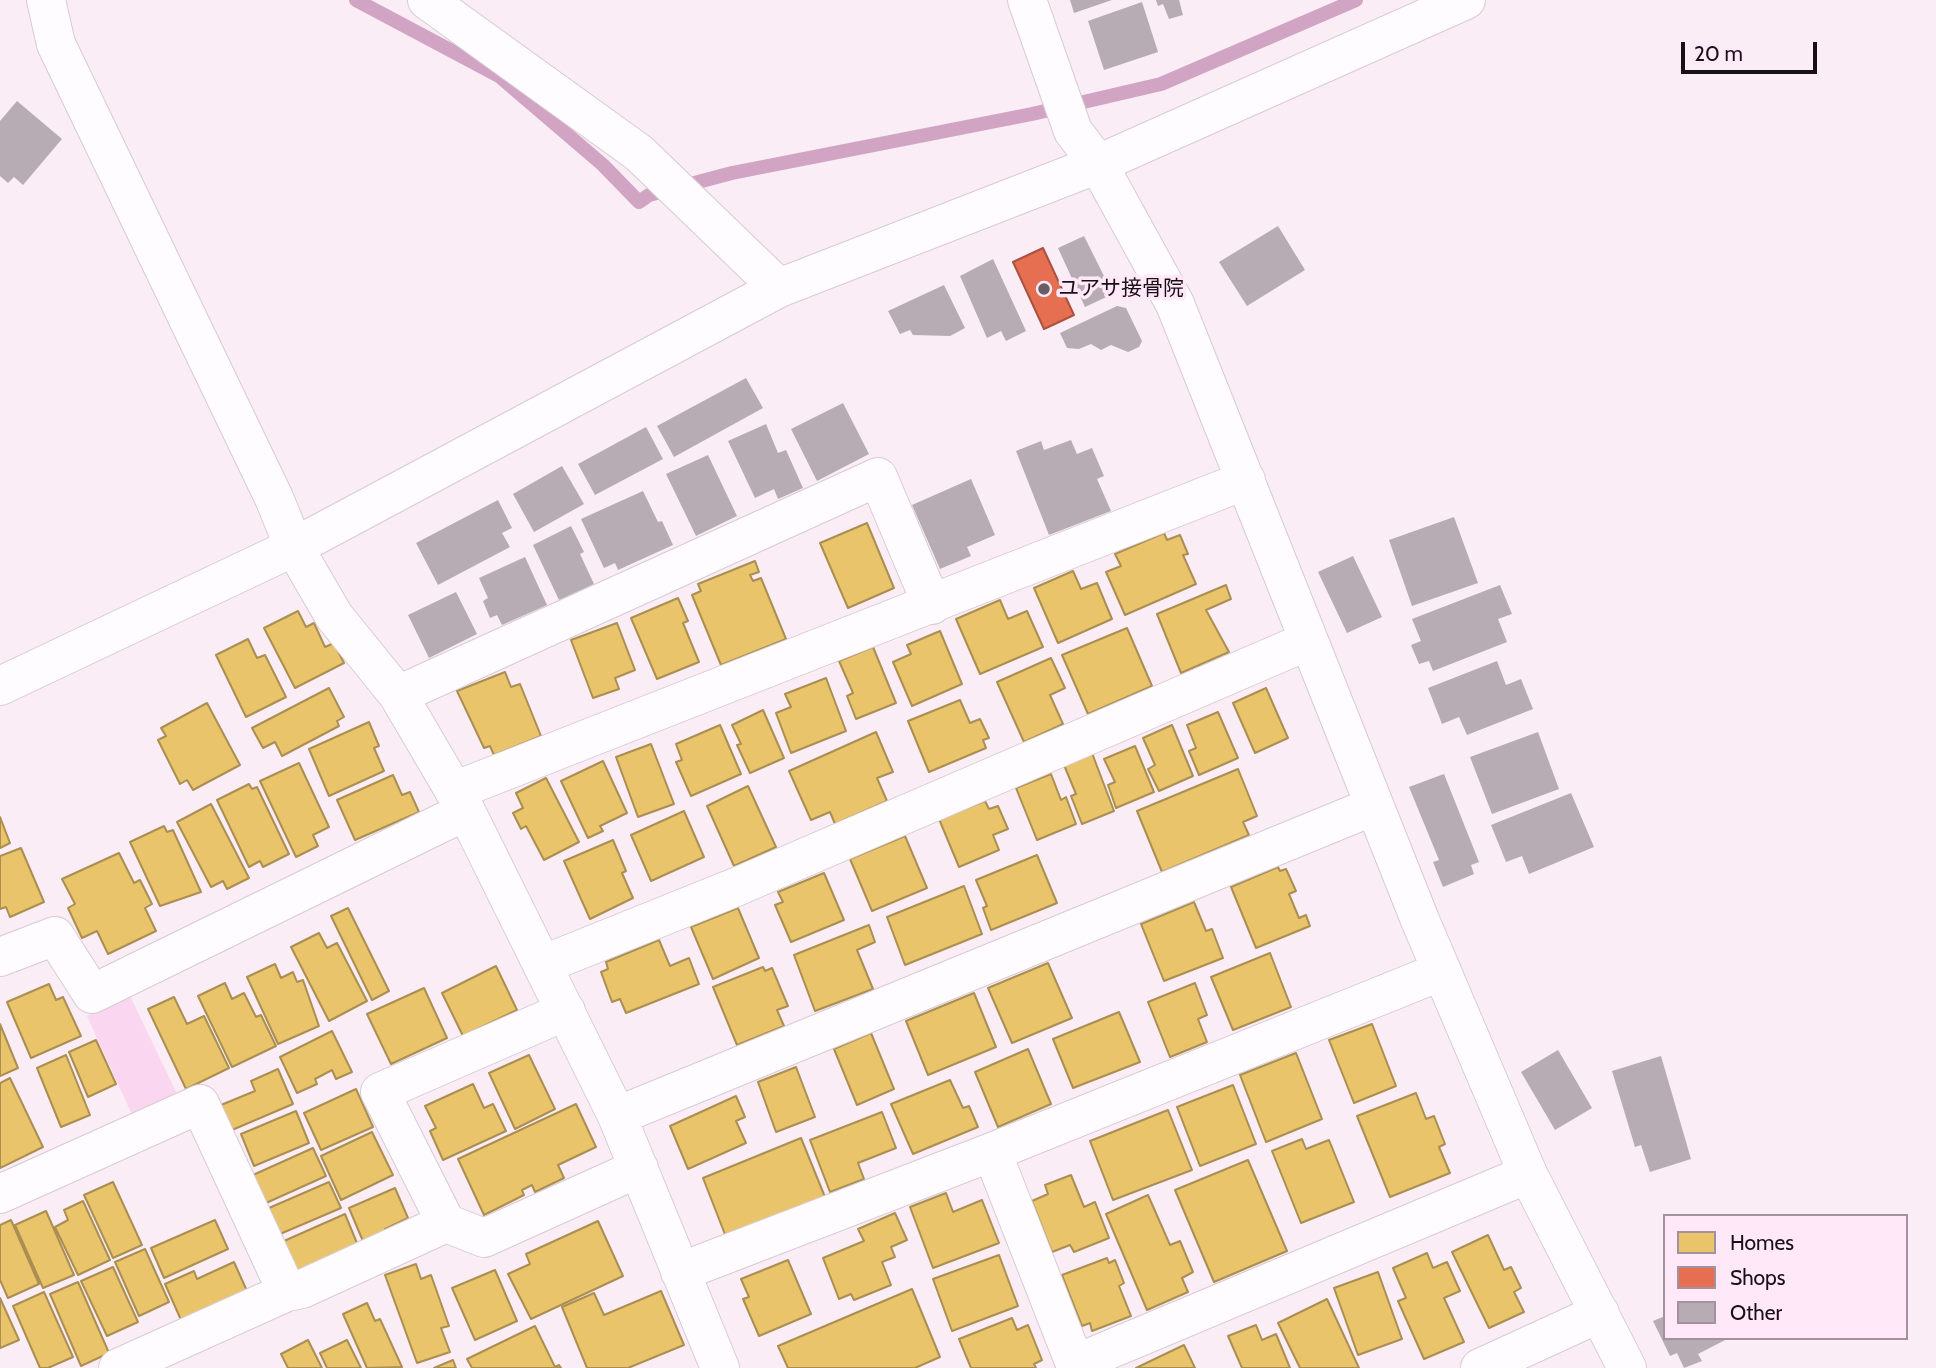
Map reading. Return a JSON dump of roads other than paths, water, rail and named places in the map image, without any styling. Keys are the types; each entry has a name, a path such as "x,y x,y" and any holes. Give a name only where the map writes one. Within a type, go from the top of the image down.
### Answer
{"street":[{"path":"46,0 56,44 268,485 294,547 334,616 398,695 460,801 566,1011 617,1116 720,1368"},
{"path":"427,0 639,153 779,288"},
{"path":"1027,0 1073,131 1098,164 1175,304 1374,806 1528,1174 1627,1368"},
{"path":"0,686 294,547 779,288 1098,164 1465,0"},
{"path":"398,695 878,477 932,606"},
{"path":"0,957 55,936 92,994 460,801 1246,480"},
{"path":"542,965 737,887 1308,641"},
{"path":"617,1116 1374,806"},
{"path":"680,1272 992,1152 1442,971"},
{"path":"566,1011 380,1092 446,1223 484,1238 639,1168"},
{"path":"0,1194 200,1104 287,1292"},
{"path":"992,1152 1075,1364 1528,1174"},
{"path":"118,1368 287,1292 302,1289 446,1223"},
{"path":"1480,1368 1600,1313"}],"waterway":[{"path":"356,0 499,76 603,165 639,202 649,195 732,173 1032,114 1161,84 1356,0"}],"place":[{"name":"ユアサ接骨院","path":"1044,289"}]}
